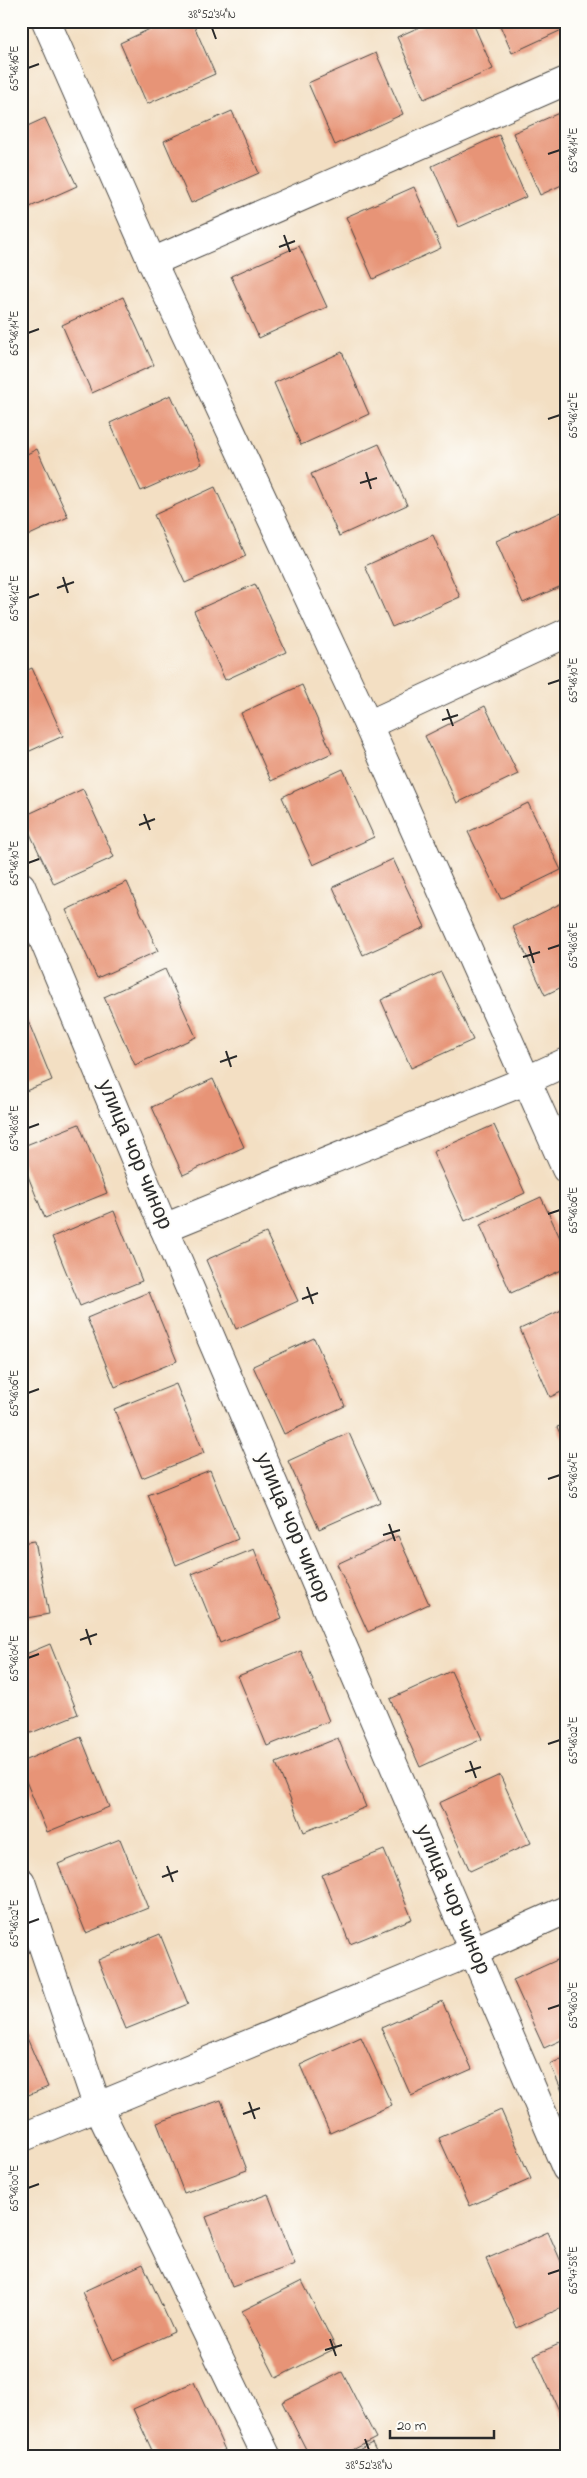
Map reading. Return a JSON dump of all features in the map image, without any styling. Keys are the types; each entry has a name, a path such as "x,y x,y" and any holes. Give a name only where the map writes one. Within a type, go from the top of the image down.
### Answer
{"street":[{"path":"46,21 152,262 368,725 525,1081 566,1169"},
{"path":"152,262 566,81"},
{"path":"368,725 566,633"},
{"name":"улица чор чинор","path":"21,886 164,1228 566,2168"},
{"path":"164,1228 525,1081 566,1062"},
{"path":"21,1882 97,2105 267,2457"},
{"path":"21,2138 97,2105 474,1951 566,1910"}],"building":[{"path":"167,21 192,21 215,74 147,104 120,43"},
{"path":"433,21 472,21 493,69 424,99 397,37"},
{"path":"498,21 566,21 566,28 512,53"},
{"path":"376,53 403,114 335,145 308,83"},
{"path":"566,110 566,183 540,195 513,133"},
{"path":"232,111 259,173 191,203 164,141"},
{"path":"45,118 77,186 21,211 21,129"},
{"path":"499,135 526,197 459,227 432,166"},
{"path":"414,187 441,248 373,279 346,217"},
{"path":"299,246 327,307 259,338 231,276"},
{"path":"123,297 154,365 92,393 62,325"},
{"path":"342,352 369,414 301,445 274,383"},
{"path":"171,395 202,464 141,491 110,423"},
{"path":"379,444 407,505 339,536 311,474"},
{"path":"37,449 68,517 21,539 21,457"},
{"path":"215,487 246,556 185,583 154,515"},
{"path":"564,511 566,515 566,584 523,603 496,541"},
{"path":"433,535 460,597 392,627 365,566"},
{"path":"255,584 286,652 225,680 194,611"},
{"path":"32,668 63,736 21,755 21,673"},
{"path":"302,685 332,753 271,781 241,713"},
{"path":"485,706 518,774 457,803 425,736"},
{"path":"343,769 374,837 313,865 282,797"},
{"path":"83,789 114,857 54,884 22,817"},
{"path":"528,803 561,870 501,899 468,832"},
{"path":"393,859 425,927 363,955 333,887"},
{"path":"127,882 158,951 97,978 66,910"},
{"path":"566,901 566,985 545,995 513,927"},
{"path":"165,969 196,1037 135,1065 104,997"},
{"path":"441,972 473,1040 411,1068 381,1000"},
{"path":"24,1011 52,1080 21,1093 21,1012"},
{"path":"213,1079 244,1147 183,1175 152,1107"},
{"path":"79,1124 107,1193 45,1218 21,1159 21,1147"},
{"path":"494,1125 525,1193 465,1221 433,1152"},
{"path":"541,1197 566,1251 566,1268 511,1293 480,1225"},
{"path":"114,1211 142,1281 80,1306 52,1237"},
{"path":"266,1233 298,1301 236,1329 206,1260"},
{"path":"149,1292 177,1361 115,1387 87,1318"},
{"path":"566,1308 566,1390 550,1397 520,1329"},
{"path":"314,1338 345,1406 284,1434 253,1366"},
{"path":"176,1384 204,1453 142,1478 114,1409"},
{"path":"566,1424 566,1446 557,1427"},
{"path":"349,1433 380,1502 319,1529 288,1461"},
{"path":"210,1470 238,1539 176,1565 148,1495"},
{"path":"21,1484 28,1513 21,1515"},
{"path":"398,1536 429,1604 368,1632 337,1564"},
{"path":"35,1541 49,1614 21,1619 21,1543"},
{"path":"254,1549 282,1618 220,1643 192,1574"},
{"path":"50,1644 78,1714 21,1737 21,1656"},
{"path":"301,1651 329,1721 267,1746 238,1676"},
{"path":"451,1671 482,1739 420,1767 390,1699"},
{"path":"81,1737 109,1807 47,1832 21,1769 21,1762"},
{"path":"338,1738 366,1807 304,1832 276,1763"},
{"path":"500,1775 531,1843 470,1871 439,1803"},
{"path":"120,1839 148,1908 86,1933 58,1864"},
{"path":"384,1850 412,1919 350,1944 322,1875"},
{"path":"160,1934 188,2004 126,2029 98,1960"},
{"path":"566,1956 566,2038 544,2048 513,1980"},
{"path":"442,2001 472,2069 411,2096 381,2028"},
{"path":"21,2024 48,2087 21,2098"},
{"path":"361,2037 392,2105 330,2133 300,2065"},
{"path":"566,2057 566,2100 550,2064"},
{"path":"221,2100 247,2170 184,2193 157,2123"},
{"path":"501,2110 531,2179 470,2206 439,2138"},
{"path":"268,2194 295,2264 232,2287 206,2217"},
{"path":"548,2232 566,2273 566,2306 517,2328 486,2259"},
{"path":"143,2264 174,2332 113,2360 82,2292"},
{"path":"302,2281 336,2348 276,2378 242,2311"},
{"path":"566,2341 566,2426 534,2355"},
{"path":"342,2372 376,2438 339,2457 310,2457 282,2402"},
{"path":"194,2382 225,2450 209,2457 155,2457 133,2409"},
{"path":"372,2443 379,2457 345,2457"}]}
